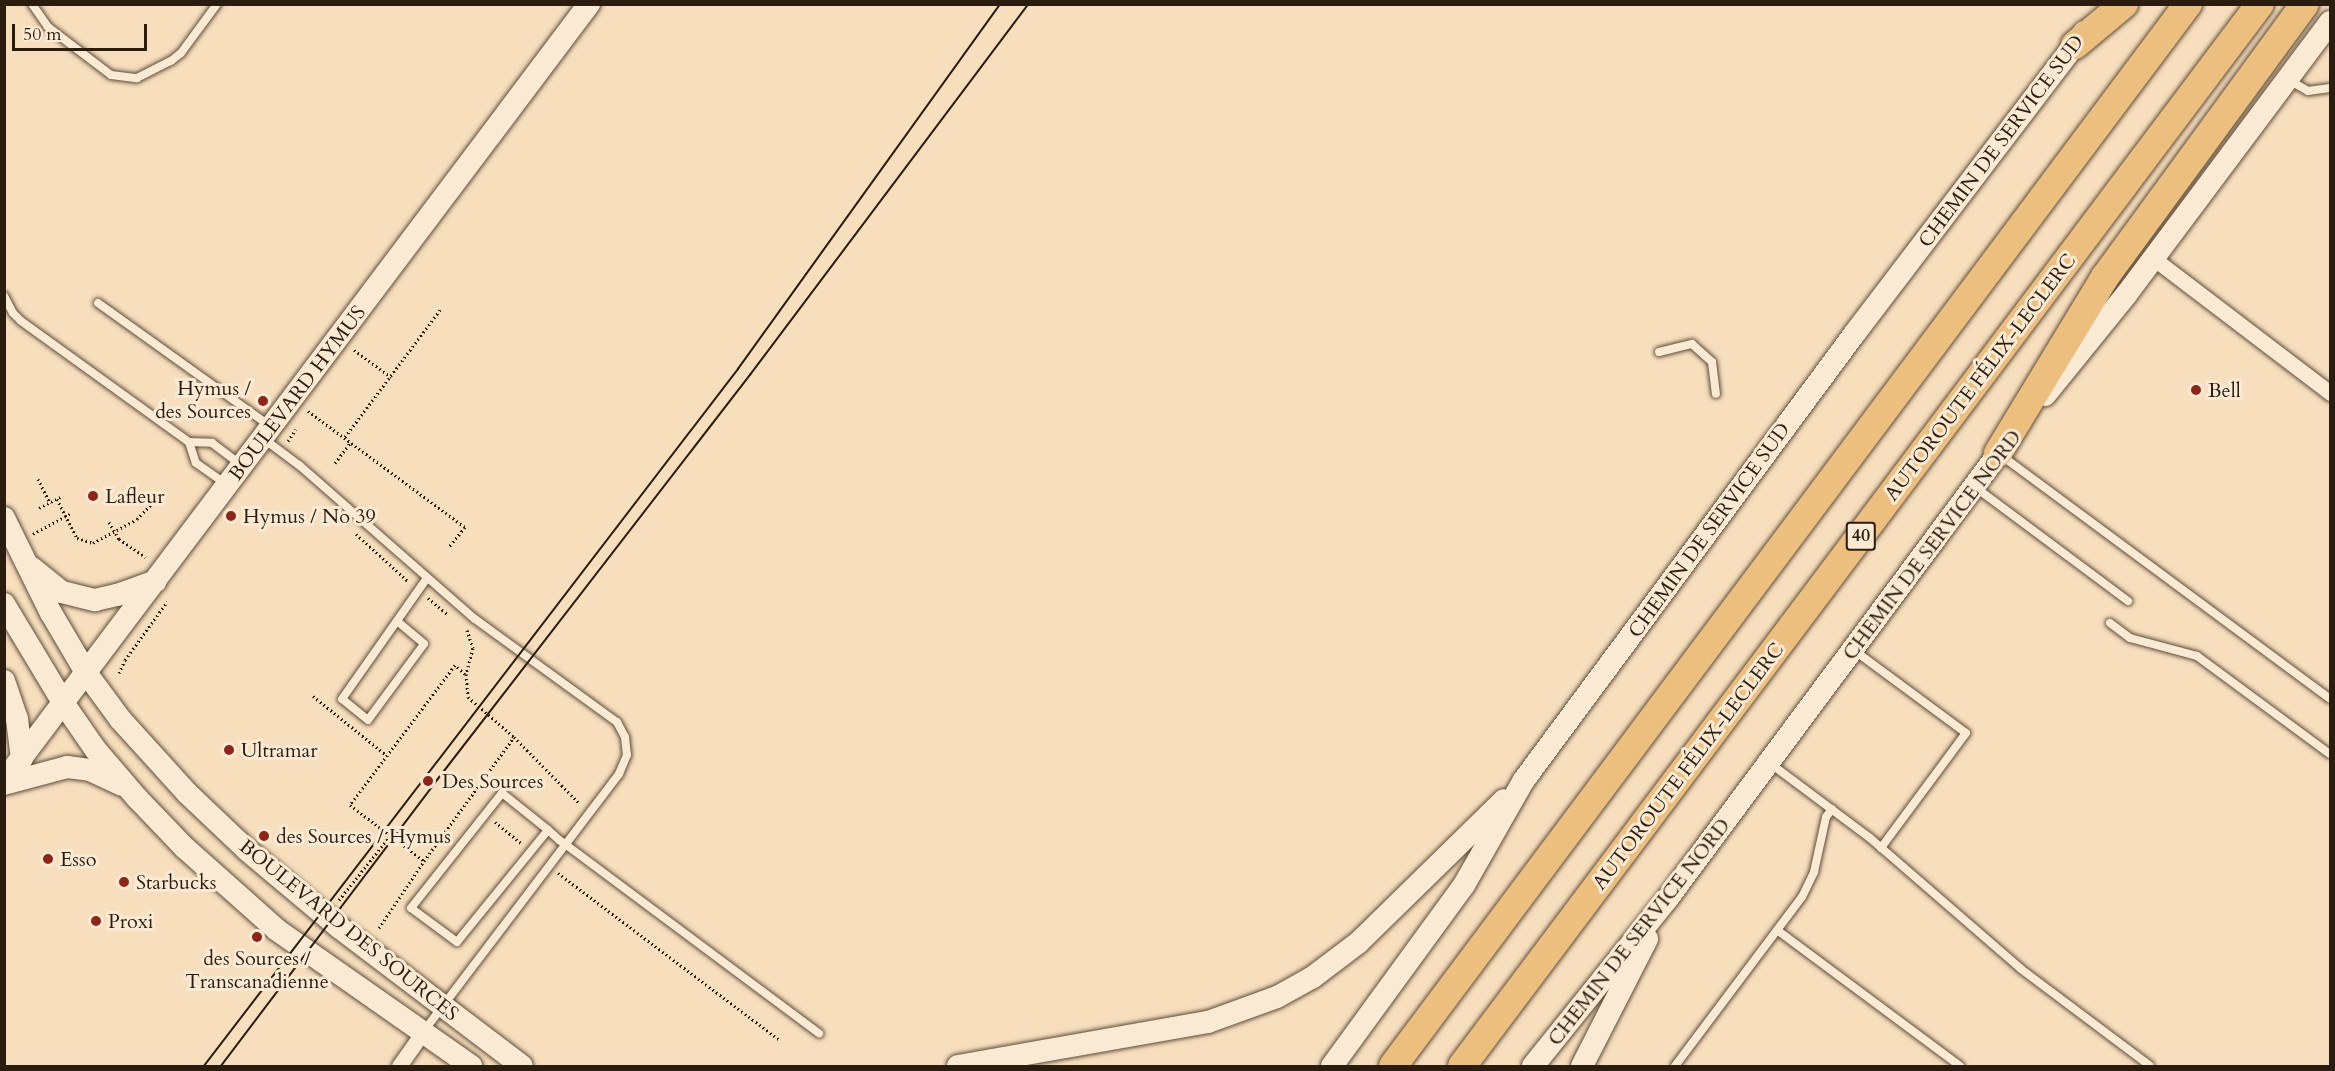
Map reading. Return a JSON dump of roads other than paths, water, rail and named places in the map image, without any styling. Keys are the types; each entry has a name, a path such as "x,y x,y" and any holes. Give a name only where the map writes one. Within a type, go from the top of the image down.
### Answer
{"highway":[{"path":"2075,45 2124,4"},
{"path":"1393,1066 2188,4"},
{"name":"AUTOROUTE FÉLIX-LECLERC","path":"1462,1066 2260,4"},
{"path":"1998,453 2105,277 2305,4"}],"main road":[{"name":"BOULEVARD HYMUS","path":"4,782 589,4"},
{"name":"CHEMIN DE SERVICE SUD","path":"1332,1066 1464,885 1524,780 1855,333 2075,45 2102,4"},
{"name":"CHEMIN DE SERVICE NORD","path":"1533,1066 1668,898 1998,453 2153,258 2331,22"},
{"name":"BOULEVARD DES SOURCES","path":"4,518 25,562 87,674 149,751 247,850 340,928 522,1066"},
{"path":"25,562 51,585 71,596 82,598 105,598 156,581"},
{"name":"BOULEVARD DES SOURCES","path":"4,603 64,704 95,749 185,848 256,912 471,1066"},
{"path":"4,681 17,719 22,759"},
{"path":"4,782 60,768 80,767 129,788"},
{"path":"958,1066 1208,1022 1256,1006 1296,988 1358,943 1524,780"},
{"path":"1582,1066 1668,898"}],"street":[{"path":"2153,258 2331,393"},
{"path":"399,1066 423,1032"}],"lane":[{"path":"32,4 48,27 111,75 122,78 137,78 171,61 181,53 217,4"},
{"path":"2288,80 2308,91 2331,88"},
{"path":"4,296 13,313 21,321 189,442 212,443 243,466"},
{"path":"98,303 268,433 300,466 475,619 617,722 625,737 627,755 619,774 562,842 548,866 423,1032"},
{"path":"1659,352 1692,344 1712,362 1716,394"},
{"path":"189,442 196,463 227,485"},
{"path":"1998,453 2331,699"},
{"path":"1974,486 2128,601"},
{"path":"397,621 424,644 368,720 342,699 427,578"},
{"path":"2110,623 2130,638 2197,656 2331,753"},
{"path":"1854,650 1966,734 1881,848"},
{"path":"1770,763 1832,808 1881,848 2021,969 2150,1066"},
{"path":"548,830 533,852 457,942 411,908 502,793 548,830 562,842 819,1033"},
{"path":"1675,1066 1778,930 1808,886 1826,817 1832,808"},
{"path":"1778,930 1960,1066"}],"tram line":[{"path":"204,1066 738,369 1000,4"},
{"path":"221,1066 434,784 750,375 1029,4"}],"place":[{"name":"Bell","path":"2196,390"},
{"name":"Hymus / des Sources","path":"263,401"},
{"name":"Lafleur","path":"93,496"},
{"name":"Hymus / No 39","path":"231,516"},
{"name":"Ultramar","path":"229,750"},
{"name":"Des Sources","path":"428,781"},
{"name":"des Sources / Hymus","path":"264,836"},
{"name":"Esso","path":"48,859"},
{"name":"Starbucks","path":"124,882"},
{"name":"Proxi","path":"96,921"},
{"name":"des Sources / Transcanadienne","path":"257,937"}]}
